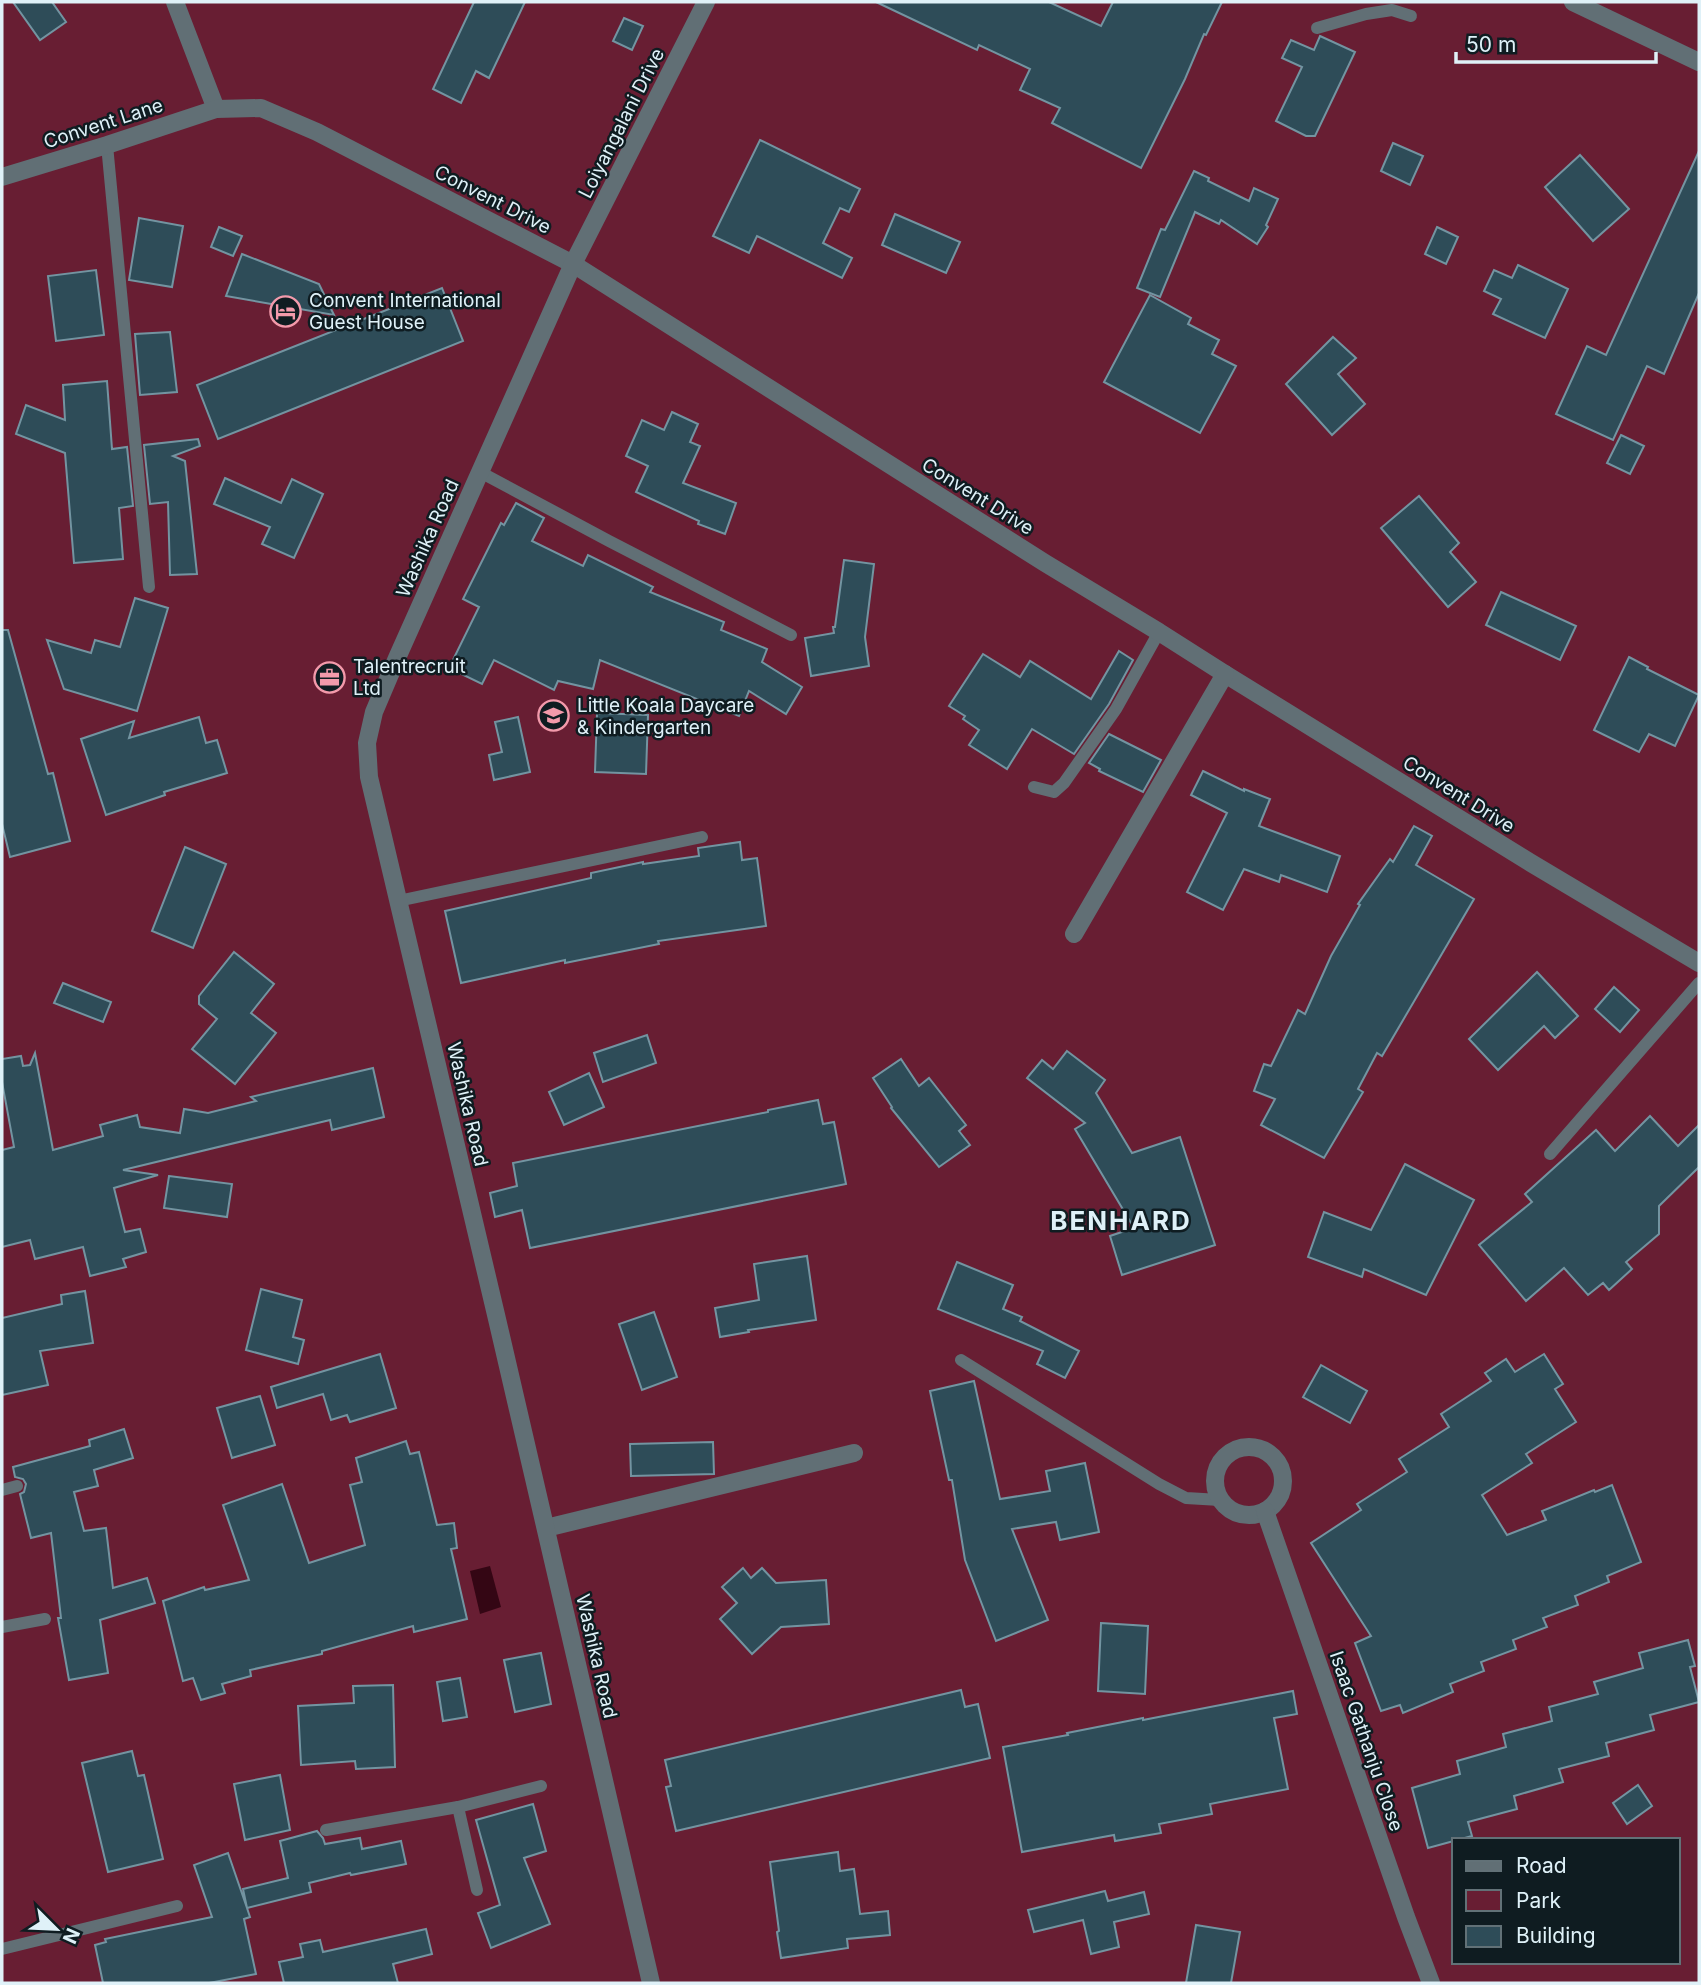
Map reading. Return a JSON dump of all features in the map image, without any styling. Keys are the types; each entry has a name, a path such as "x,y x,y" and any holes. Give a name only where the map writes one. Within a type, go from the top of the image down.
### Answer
{"street":[{"path":"175,2 216,109"},
{"name":"Loiyangalani Drive","path":"573,264 706,2"},
{"path":"1573,2 1699,62"},
{"name":"Convent Drive","path":"216,109 261,108 274,113 317,132 573,264 1045,564 1531,863 1699,963"},
{"name":"Convent Lane","path":"2,177 216,109"},
{"name":"Washika Road","path":"573,264 373,712 366,743 369,777 652,1983"},
{"path":"1074,934 1224,674"},
{"path":"1244,1447 1261,1449 1273,1456 1280,1468 1283,1482 1280,1496 1265,1511 1249,1515 1233,1511 1220,1500 1215,1484 1218,1467 1228,1454 1244,1447"},
{"path":"546,1528 854,1453"},
{"name":"Isaac Gathanju Close","path":"1265,1511 1431,1983"}],"lane":[{"path":"1317,28 1366,13 1392,10 1411,16"},
{"path":"107,145 149,587"},
{"path":"480,472 791,635"},
{"path":"1034,787 1054,792 1065,783 1116,709 1159,632"},
{"path":"398,901 702,837"},
{"path":"1550,1154 1699,983"},
{"path":"961,1360 1158,1484 1186,1498 1220,1500"},
{"path":"2,1490 16,1486"},
{"path":"2,1628 45,1619"},
{"path":"326,1830 458,1807 541,1786"},
{"path":"458,1807 477,1890"},
{"path":"2,1949 177,1906"}],"green space":[{"path":"2,2 1699,2 1699,1983 2,1983"}],"shaded area":[{"path":"490,1566 501,1607 480,1614 470,1571"}],"building":[{"path":"13,2 52,2 66,22 40,40"},
{"path":"474,2 525,2 489,78 476,71 461,103 433,89"},
{"path":"876,2 1049,2 1101,26 1113,2 1222,2 1206,35 1204,34 1141,168 1052,123 1060,108 1020,90 1030,69 979,45 977,50"},
{"path":"624,18 643,26 632,50 613,41"},
{"path":"1320,36 1355,52 1315,136 1306,136 1276,121 1302,67 1282,58 1291,40 1314,50"},
{"path":"760,140 860,189 849,212 840,208 823,243 852,258 842,278 757,236 749,253 713,236"},
{"path":"1393,143 1423,156 1410,185 1381,171"},
{"path":"1699,151 1699,293 1664,374 1647,366 1613,440 1556,414 1587,346 1606,355"},
{"path":"1580,155 1629,209 1593,241 1545,187"},
{"path":"1194,171 1249,201 1254,188 1278,199 1266,225 1268,227 1257,244 1221,220 1219,224 1195,212 1160,297 1137,288 1161,229 1165,230"},
{"path":"895,214 960,242 946,273 882,245"},
{"path":"139,218 183,226 172,287 129,280"},
{"path":"219,227 242,236 233,256 211,247"},
{"path":"1437,227 1458,237 1446,264 1425,254"},
{"path":"242,254 319,284 334,315 226,296"},
{"path":"1518,265 1568,289 1545,338 1493,314 1501,299 1484,291 1494,270 1512,278"},
{"path":"96,270 104,335 56,341 48,276"},
{"path":"442,288 463,341 218,439 197,385"},
{"path":"1150,295 1191,318 1188,324 1219,340 1212,354 1236,366 1200,433 1104,382"},
{"path":"170,332 177,392 140,395 135,334"},
{"path":"1333,337 1356,358 1338,374 1365,404 1332,435 1286,384"},
{"path":"107,381 112,449 127,447 133,506 119,508 123,559 74,563 65,453 16,434 26,405 65,420 63,385"},
{"path":"672,412 698,424 690,442 700,446 683,483 736,503 725,534 698,524 699,521 636,492 648,466 626,456 642,420 664,430"},
{"path":"1621,435 1644,446 1630,474 1607,463"},
{"path":"198,439 200,446 173,456 185,461 197,574 170,575 168,502 150,504 144,445"},
{"path":"225,478 281,503 292,479 323,494 294,558 262,544 270,527 214,504"},
{"path":"1419,496 1459,543 1450,552 1476,582 1448,607 1381,528"},
{"path":"516,503 544,518 532,541 583,566 588,555 653,587 650,592 724,622 721,630 767,649 762,662 802,687 786,714 749,691 739,716 600,660 593,689 558,681 554,690 494,660 482,684 449,668 479,607 463,599 501,523 504,525"},
{"path":"844,560 874,564 865,637 869,666 811,676 805,638 834,633"},
{"path":"1501,592 1576,626 1560,660 1486,625"},
{"path":"135,598 168,608 137,711 64,689 47,640 91,653 95,640 120,647"},
{"path":"2,630 8,630 48,774 53,773 70,841 10,857 2,824"},
{"path":"1119,651 1133,660 1109,704 1074,754 1032,729 1007,769 969,745 979,730 963,719 965,716 949,706 983,654 1020,677 1030,661 1091,699"},
{"path":"1629,657 1699,695 1675,746 1649,734 1639,752 1594,730"},
{"path":"597,713 648,715 646,774 595,772"},
{"path":"199,717 206,743 217,740 227,773 164,792 165,795 106,815 81,739 134,721 129,738"},
{"path":"518,717 530,772 494,780 489,755 502,752 495,722"},
{"path":"1109,734 1161,760 1143,792 1099,771 1100,769 1089,763"},
{"path":"1203,771 1244,791 1270,799 1259,826 1340,856 1327,892 1281,875 1279,882 1244,869 1223,910 1187,892 1227,813 1191,795"},
{"path":"1414,826 1432,836 1416,865 1474,899 1382,1056 1377,1053 1358,1089 1363,1092 1324,1158 1261,1125 1275,1099 1254,1091 1264,1064 1271,1066 1298,1010 1305,1014 1331,956 1360,905 1358,904 1390,859 1393,862"},
{"path":"740,842 742,860 757,858 766,926 658,941 659,944 565,963 565,960 461,983 445,911 591,878 591,873 643,862 699,856 698,848"},
{"path":"185,847 226,864 193,948 152,931"},
{"path":"234,952 274,984 251,1013 276,1033 235,1084 192,1049 217,1019 199,1004 199,996"},
{"path":"1537,972 1578,1016 1555,1038 1544,1026 1498,1070 1469,1039"},
{"path":"63,983 111,1002 103,1022 54,1003"},
{"path":"1614,987 1639,1010 1620,1032 1595,1009"},
{"path":"647,1035 656,1063 603,1082 594,1053"},
{"path":"1067,1051 1105,1080 1096,1093 1132,1153 1180,1137 1215,1245 1122,1275 1110,1236 1134,1228 1075,1129 1085,1123 1027,1078 1042,1060 1053,1069"},
{"path":"35,1053 53,1150 103,1136 100,1125 137,1115 140,1127 180,1133 184,1109 208,1113 256,1101 251,1097 373,1068 384,1117 332,1130 330,1120 123,1170 158,1175 114,1188 125,1232 140,1229 146,1252 123,1259 126,1267 90,1276 83,1247 35,1259 30,1240 2,1247 2,1150 14,1147 2,1082 2,1059 21,1056 23,1066 30,1065"},
{"path":"901,1059 919,1086 929,1078 966,1125 959,1131 970,1145 939,1167 891,1108 873,1078"},
{"path":"589,1073 604,1107 564,1125 549,1092"},
{"path":"818,1100 823,1124 834,1122 846,1184 530,1248 522,1210 495,1217 490,1193 517,1186 513,1163"},
{"path":"1650,1116 1678,1146 1699,1125 1699,1167 1659,1206 1659,1234 1626,1262 1632,1269 1609,1290 1603,1283 1588,1295 1564,1268 1526,1301 1479,1245 1532,1202 1525,1194 1596,1130 1615,1151"},
{"path":"1405,1164 1474,1200 1426,1295 1364,1269 1362,1277 1308,1257 1324,1212 1371,1230"},
{"path":"169,1176 232,1184 227,1217 164,1208"},
{"path":"807,1256 816,1320 720,1337 715,1308 759,1300 754,1264"},
{"path":"957,1262 1013,1285 1003,1309 1022,1317 1020,1321 1079,1351 1065,1378 1037,1364 1043,1351 938,1309"},
{"path":"261,1289 302,1300 293,1337 304,1340 298,1364 246,1350"},
{"path":"85,1291 93,1343 40,1351 48,1385 2,1395 2,1318 62,1304 61,1295"},
{"path":"654,1312 677,1377 642,1390 619,1324"},
{"path":"380,1354 396,1408 350,1422 347,1415 331,1420 323,1394 277,1408 271,1387"},
{"path":"1544,1354 1563,1384 1555,1389 1576,1422 1526,1454 1532,1463 1482,1495 1507,1535 1546,1520 1542,1511 1612,1485 1641,1562 1607,1576 1609,1582 1575,1596 1578,1605 1543,1618 1547,1627 1513,1640 1516,1649 1481,1662 1484,1671 1450,1684 1453,1692 1403,1713 1400,1705 1381,1711 1355,1643 1371,1636 1311,1543 1361,1510 1357,1504 1407,1472 1399,1459 1449,1427 1441,1414 1491,1381 1485,1373 1506,1359 1515,1372"},
{"path":"1321,1365 1367,1391 1350,1423 1303,1397"},
{"path":"974,1381 1000,1499 1050,1491 1046,1471 1085,1463 1099,1532 1060,1540 1056,1522 1012,1529 1048,1620 996,1641 965,1560 952,1480 949,1480 930,1391"},
{"path":"260,1396 275,1445 232,1458 217,1408"},
{"path":"124,1429 133,1458 94,1470 98,1486 74,1492 84,1531 106,1528 113,1588 147,1578 155,1603 100,1620 108,1673 69,1680 58,1618 61,1618 51,1533 31,1538 20,1494 24,1492 26,1484 23,1479 15,1477 13,1467 90,1446 89,1440"},
{"path":"406,1441 410,1454 419,1452 437,1525 454,1523 457,1548 451,1549 467,1619 414,1632 413,1626 322,1651 322,1654 250,1670 251,1676 222,1684 225,1693 201,1700 193,1678 183,1681 163,1601 204,1587 205,1590 249,1580 223,1505 282,1484 309,1563 365,1545 350,1485 362,1482 356,1458"},
{"path":"713,1442 714,1474 631,1476 630,1444"},
{"path":"743,1568 751,1578 762,1568 776,1583 826,1580 829,1624 781,1627 752,1654 720,1619 737,1603 722,1587"},
{"path":"1101,1623 1148,1626 1145,1694 1098,1691"},
{"path":"1688,1640 1695,1666 1690,1667 1699,1702 1650,1715 1654,1730 1606,1743 1609,1756 1559,1769 1563,1782 1514,1796 1517,1809 1468,1822 1472,1836 1452,1838 1452,1841 1428,1848 1412,1788 1460,1774 1457,1761 1506,1747 1503,1734 1552,1721 1549,1707 1598,1694 1594,1682 1643,1668 1639,1653"},
{"path":"541,1653 551,1704 515,1712 504,1660"},
{"path":"460,1678 467,1717 443,1721 437,1682"},
{"path":"393,1685 395,1767 356,1769 355,1761 301,1765 298,1706 354,1703 353,1686"},
{"path":"961,1690 965,1707 978,1704 990,1758 676,1831 666,1787 671,1786 665,1760"},
{"path":"1293,1691 1297,1714 1274,1718 1288,1789 1210,1804 1212,1814 1159,1824 1161,1833 1115,1841 1114,1835 1022,1852 1003,1747"},
{"path":"132,1751 138,1776 144,1775 163,1859 108,1872 82,1763"},
{"path":"280,1775 290,1830 245,1840 234,1784"},
{"path":"1638,1785 1652,1806 1627,1824 1613,1803"},
{"path":"533,1804 546,1851 524,1858 550,1924 491,1948 478,1913 500,1905 476,1820"},
{"path":"317,1831 325,1844 360,1838 362,1849 401,1841 406,1864 309,1883 311,1892 247,1908 243,1889 288,1878 280,1841"},
{"path":"838,1852 840,1871 854,1869 860,1914 888,1911 890,1935 847,1939 848,1948 781,1958 770,1862"},
{"path":"228,1853 250,1917 244,1919 256,1974 209,1983 103,1983 95,1945 106,1942 105,1939 212,1917 194,1865"},
{"path":"1105,1891 1108,1901 1144,1892 1149,1914 1114,1922 1119,1947 1091,1954 1083,1920 1034,1932 1028,1910"},
{"path":"1196,1925 1240,1932 1231,1983 1186,1983"},
{"path":"426,1929 432,1954 393,1964 398,1983 284,1983 279,1962 303,1957 300,1944 320,1940 323,1952"}],"place":[{"name":"Convent International Guest House","path":"286,311"},
{"name":"Talentrecruit Ltd","path":"330,677"},
{"name":"Little Koala Daycare & Kindergarten","path":"554,716"}],"district":[{"name":"BENHARD","path":"1121,1221"}]}
